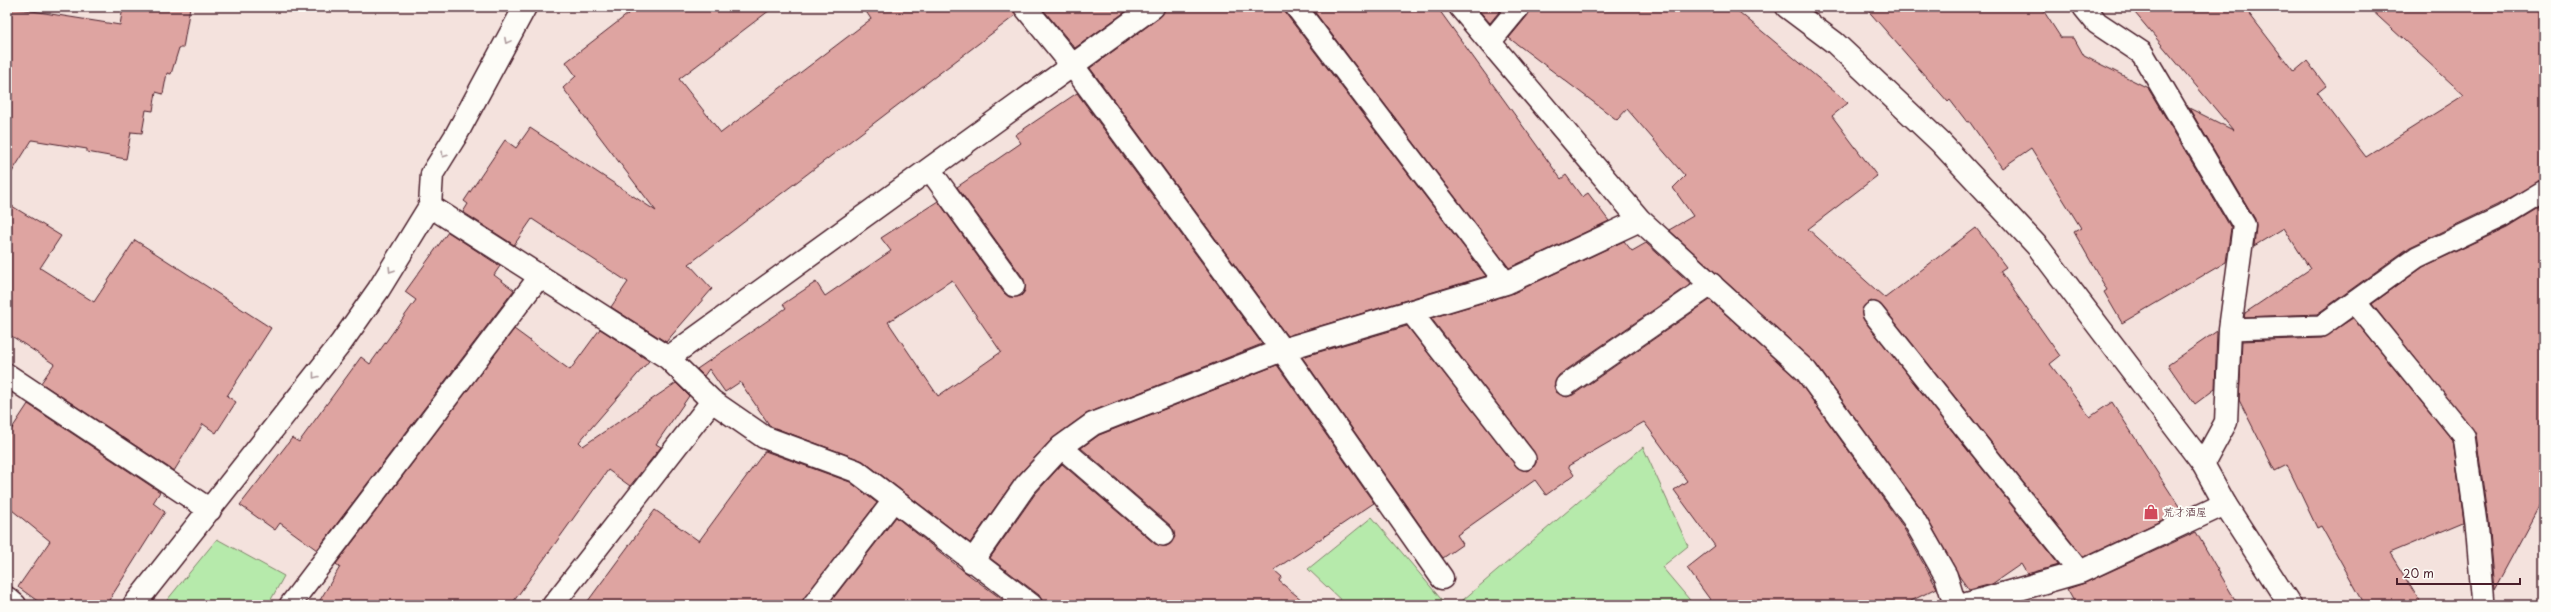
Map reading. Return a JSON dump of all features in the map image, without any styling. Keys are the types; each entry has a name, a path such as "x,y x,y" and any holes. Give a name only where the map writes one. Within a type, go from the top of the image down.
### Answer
{"street":[{"path":"134,605 341,344 379,289 430,206 432,174 455,137 526,7"},
{"path":"1025,7 1074,66 1282,350 1442,578"},
{"path":"668,358 1074,66 1153,7"},
{"path":"1460,7 1640,220 1806,371 1913,518 1946,576 1955,605"},
{"path":"1787,7 1835,43 1940,142 2039,248 2203,464 2225,504 2290,605"},
{"path":"2084,7 2097,23 2142,53 2244,225 2230,329 2226,422 2203,464"},
{"path":"430,206 668,358 712,401 764,437 856,471 972,562 1031,605"},
{"path":"972,562 1025,486 1061,447 1093,424 1282,350 1506,283 1640,220"},
{"path":"7,375 210,510"},
{"path":"1963,605 2080,572 2225,504"},
{"path":"7,598 15,605"}],"lane":[{"path":"1296,7 1506,283"},
{"path":"1490,42 1519,7"},
{"path":"930,170 1014,286"},
{"path":"2230,329 2321,326 2417,257 2503,216 2544,191"},
{"path":"290,605 540,276"},
{"path":"1566,385 1712,284"},
{"path":"2355,302 2464,436 2476,523 2483,605"},
{"path":"1411,312 1525,459"},
{"path":"1873,313 2080,572"},
{"path":"552,605 712,401"},
{"path":"1061,447 1163,534"},
{"path":"813,605 894,500"}],"green space":[{"path":"1643,447 1688,546 1662,567 1694,605 1457,605"},
{"path":"1372,517 1446,605 1346,605 1308,569"},
{"path":"217,539 284,576 268,605 163,605"}],"building":[{"path":"7,7 120,25 123,7 190,7 183,48 179,48 171,74 167,73 163,94 156,92 153,111 146,110 142,133 131,132 126,159 87,152 87,149 32,140 7,180"},
{"path":"637,7 774,7 679,79 721,133 871,19 863,7 1013,7 1016,15 689,264 712,289 666,342 611,307 628,282 532,219 514,245 463,212 468,204 464,201 505,140 516,148 530,128 656,211 563,88 576,76 566,62"},
{"path":"1041,7 1132,7 1075,48"},
{"path":"1165,7 1284,7 1286,14 1486,276 1287,336 1090,68 1160,17"},
{"path":"1311,7 1437,7 1561,179 1566,175 1582,197 1588,193 1609,221 1509,268"},
{"path":"1476,7 1503,7 1490,23"},
{"path":"1531,7 1733,7 1848,103 1832,116 1877,176 1808,229 1885,298 1976,228 2006,267 2000,271 2060,356 2050,364 2090,417 2112,402 2182,511 2083,557 1882,306 1871,301 1862,309 1864,320 2059,565 2027,574 2021,564 1992,584 1969,590 1959,576 1923,511 1816,364 1669,230 1693,216 1673,188 1685,176 1627,109 1617,120 1509,38 1528,15"},
{"path":"1865,7 2041,7 2061,38 2074,38 2084,56 2148,88 2231,228 2226,262 2122,323 2104,292 2107,290 2074,232 2081,228 2031,148 2002,168 1969,121 1967,122 1950,100 1948,102"},
{"path":"2130,7 2244,7 2294,72 2307,61 2326,86 2317,93 2366,157 2464,95 2368,7 2544,7 2544,179 2497,205 2410,247 2317,314 2244,317 2245,313 2310,269 2284,228 2254,246 2256,227 2255,219 2189,108 2233,130"},
{"path":"1077,93 1262,344 1086,414 1052,439 1016,478 970,543 863,461 770,426 740,382 725,392 709,369 704,376 697,369 786,308 783,304 816,282 825,296 891,251 881,238 938,201 1004,293 1009,297 1021,296 1025,291 1024,279 957,187 1021,143 1015,135","holes":["952,280 1001,352 938,396 888,322"]},
{"path":"7,203 61,236 40,268 94,302 135,240 271,328 227,396 236,402 216,433 203,424 174,471 41,383 54,364 7,333"},
{"path":"2544,205 2544,497 2494,590 2488,521 2476,434 2372,304 2423,267 2508,227"},
{"path":"448,232 500,266 494,275 514,290 317,550 280,523 275,530 240,505 292,438 299,442 361,357 370,364 416,300 405,292"},
{"path":"1624,241 1632,251 1646,243 1691,284 1559,375 1554,386 1556,392 1567,397 1573,395 1710,300 1797,379 1902,525 1937,588 1903,605 1714,605 1687,568 1715,546 1674,490 1687,481 1644,422 1568,466 1574,475 1546,495 1535,480 1457,535 1463,544 1443,558 1302,357 1407,326 1516,466 1527,471 1536,463 1534,452 1431,318 1511,294"},
{"path":"2353,318 2453,441 2464,522 2390,553 2422,605 2365,605 2321,526 2317,528 2287,465 2275,471 2239,400 2242,341 2322,338"},
{"path":"514,329 570,370 600,329 649,361 579,442 583,446 676,383 689,396 656,444 661,447 630,486 608,470 511,605 317,605 340,567 336,564"},
{"path":"2217,331 2215,389 2195,404 2168,365"},
{"path":"1277,365 1374,503 1274,570 1282,577 1279,581 1308,605 1043,605 1039,595 990,558 1035,494 1062,464 1155,544 1167,546 1175,537 1171,526 1081,448 1099,435"},
{"path":"28,404 160,492 153,503 165,512 106,605 43,605 18,587 50,541 7,506 7,436"},
{"path":"765,451 850,482 877,503 804,598 801,605 585,605 655,510 699,541"},
{"path":"896,517 965,572 1010,605 828,605"},
{"path":"2196,532 2238,605 2076,605 2067,589 2085,583"}],"place":[{"name":"荒才酒屋","path":"2151,512"}]}
